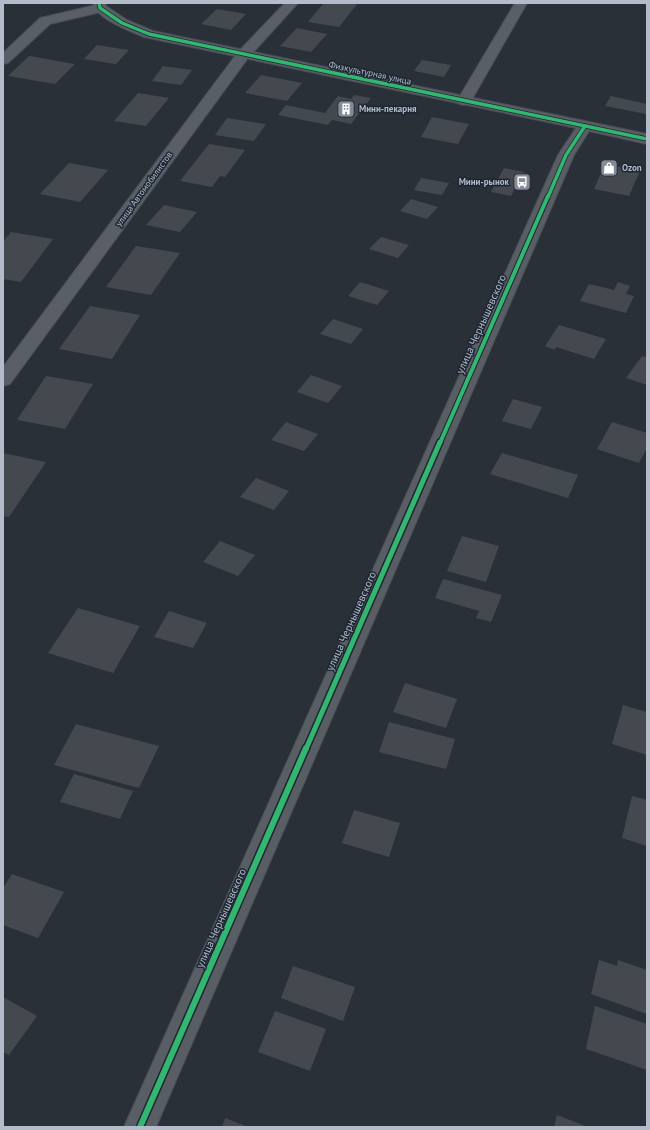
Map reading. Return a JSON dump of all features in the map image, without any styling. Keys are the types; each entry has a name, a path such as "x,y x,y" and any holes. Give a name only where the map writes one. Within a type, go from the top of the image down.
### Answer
{"street":[{"name":"улица Автомобилистов","path":"3,380 243,55 292,3"},
{"path":"464,101 521,3"},
{"name":"Физкультурная улица","path":"99,5 122,23 149,34 647,139"},
{"path":"3,60 45,21 99,5"},
{"name":"улица Чернышевского","path":"140,1127 566,155 585,126"}],"building":[{"path":"324,3 358,3 339,27 308,22"},
{"path":"217,9 246,14 231,30 201,24"},
{"path":"297,28 327,34 311,52 280,46"},
{"path":"97,45 129,50 116,64 84,59"},
{"path":"29,56 75,64 55,84 8,76"},
{"path":"422,60 451,65 444,77 414,71"},
{"path":"163,66 192,70 181,85 152,81"},
{"path":"261,75 302,83 287,101 245,93"},
{"path":"138,93 169,98 146,126 114,121"},
{"name":"Мини-пекарня","path":"354,95 371,98 351,124 332,120 328,125 278,115 286,105 325,113 338,96 351,99"},
{"path":"611,96 647,104 647,113 605,106"},
{"path":"432,117 469,124 458,144 421,137"},
{"path":"227,118 266,124 254,141 215,135"},
{"path":"209,144 245,150 225,177 220,176 212,187 180,181"},
{"path":"69,163 108,170 80,202 40,194"},
{"path":"605,164 640,171 629,196 594,189"},
{"path":"504,168 524,172 511,196 491,192"},
{"path":"421,178 449,183 442,195 414,190"},
{"path":"411,199 438,207 427,219 400,211"},
{"path":"164,205 197,212 180,232 146,225"},
{"path":"11,232 53,239 21,282 3,279 3,242"},
{"path":"381,237 409,245 398,258 369,249"},
{"path":"136,246 180,253 151,295 106,287"},
{"path":"360,282 389,291 377,305 348,296"},
{"path":"618,282 630,286 626,294 634,296 626,313 580,301 589,284 614,290"},
{"path":"90,306 140,315 112,359 59,349"},
{"path":"333,319 363,329 351,344 320,334"},
{"path":"559,325 606,339 594,359 556,347 555,350 545,346"},
{"path":"642,356 647,357 647,385 626,378"},
{"path":"311,375 342,386 328,403 297,392"},
{"path":"46,376 93,384 65,429 17,420"},
{"path":"513,399 542,407 531,429 502,421"},
{"path":"286,422 318,434 304,451 271,440"},
{"path":"612,422 647,433 647,448 639,463 597,449"},
{"path":"3,453 46,462 9,517 3,516"},
{"path":"502,453 578,475 568,498 490,474"},
{"path":"256,478 289,491 274,510 240,497"},
{"path":"462,536 499,546 486,582 447,571"},
{"path":"220,541 255,555 238,576 203,562"},
{"path":"443,579 502,595 491,622 476,618 479,611 435,598"},
{"path":"78,608 140,626 113,673 48,653"},
{"path":"169,611 207,623 193,648 154,637"},
{"path":"405,683 457,699 446,728 393,712"},
{"path":"623,705 647,712 647,755 612,744"},
{"path":"389,722 455,739 446,769 379,752"},
{"path":"76,724 159,746 139,788 54,765"},
{"path":"74,774 133,791 120,819 60,802"},
{"path":"632,796 647,800 647,846 622,838"},
{"path":"354,810 400,823 389,857 342,843"},
{"path":"12,874 64,892 38,938 3,925 3,888"},
{"path":"599,960 617,966 618,960 647,970 647,1014 591,994"},
{"path":"293,966 355,987 343,1021 281,998"},
{"path":"3,997 37,1016 9,1055 3,1052"},
{"path":"595,1006 647,1024 647,1070 586,1049"},
{"path":"275,1011 326,1029 310,1071 258,1052"},
{"path":"557,1115 588,1127 554,1127"},
{"path":"225,1118 248,1127 222,1127"}],"cycle path":[{"path":"99,3 100,8 122,23 149,34 647,139"},
{"path":"140,1127 566,155 585,126"}],"place":[{"name":"Мини-пекарня","path":"346,109"},
{"name":"Ozon","path":"609,168"},
{"name":"Мини-рынок","path":"522,182"}]}
